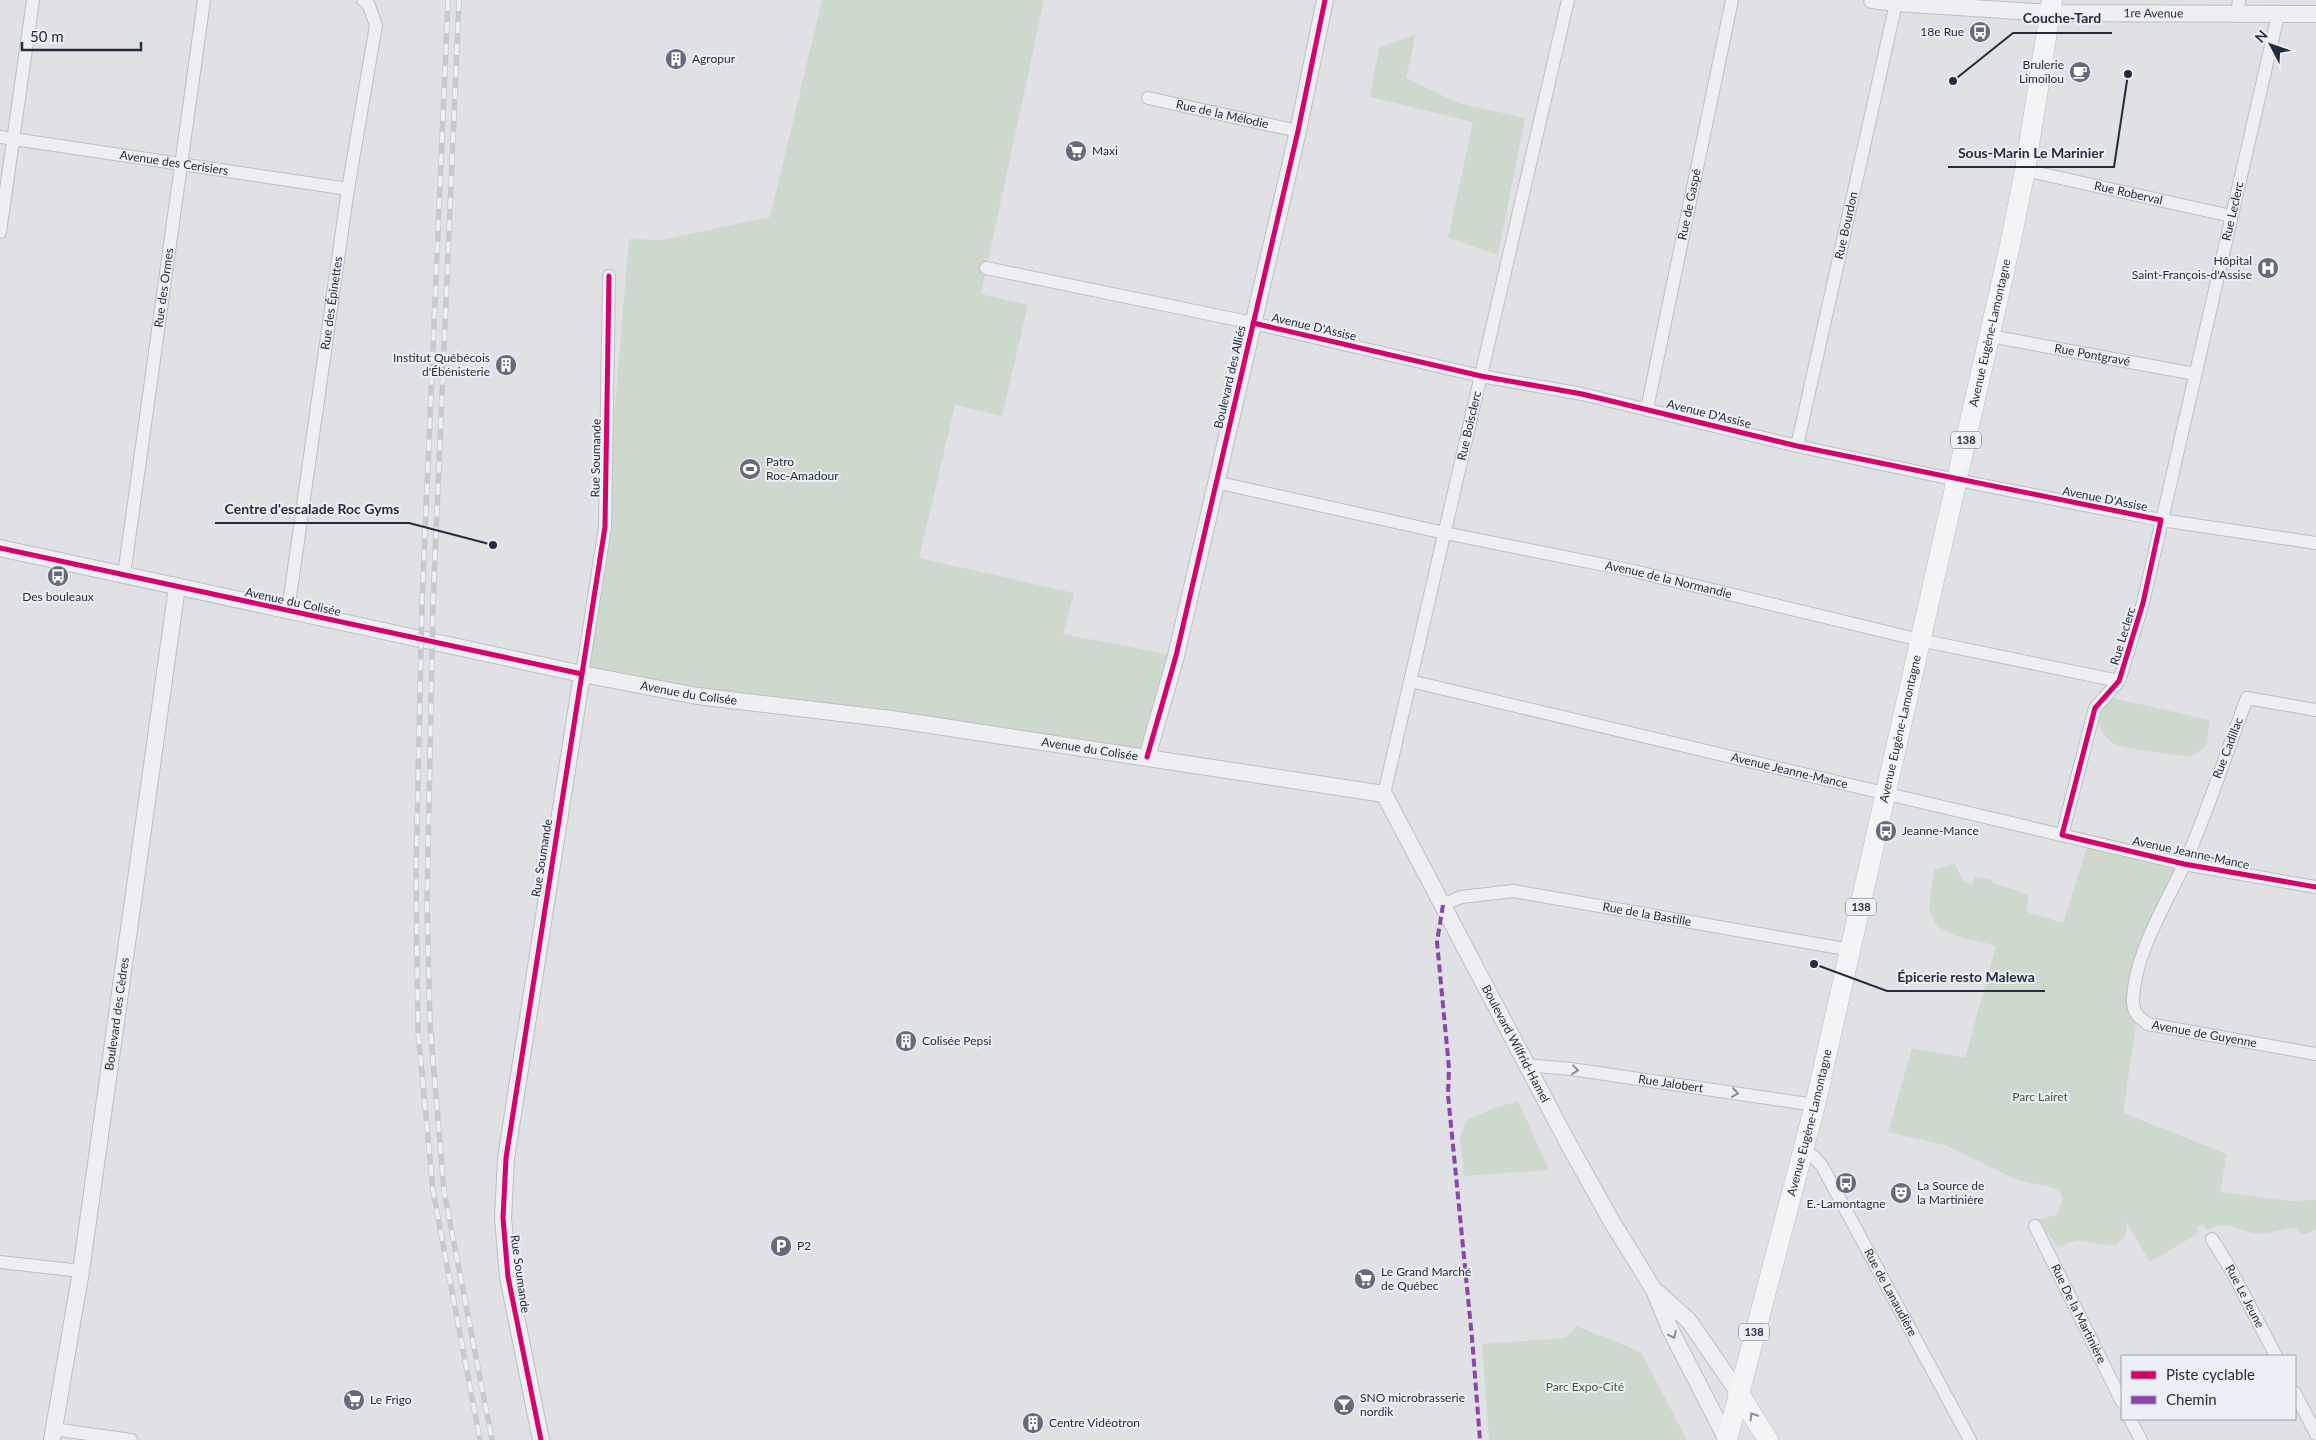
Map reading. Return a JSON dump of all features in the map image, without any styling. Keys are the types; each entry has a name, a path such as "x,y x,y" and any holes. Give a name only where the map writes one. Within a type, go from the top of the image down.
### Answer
{"main road":[{"name":"Avenue Eugène-Lamontagne","path":"1726,1439 1815,1105 1851,950 1990,336 2025,170 2051,6"},
{"name":"Boulevard Wilfrid-Hamel","path":"1738,1392 1768,1440"}],"street":[{"path":"0,232 6,138 33,0"},
{"name":"Rue des Ormes","path":"124,575 204,0"},
{"name":"Rue des Épinettes","path":"288,611 348,189 376,25 368,3 363,0"},
{"name":"Boulevard des Alliés","path":"1147,757 1176,656 1298,131 1326,0"},
{"name":"Rue Boisclerc","path":"1384,794 1568,0"},
{"name":"Rue de Gaspé","path":"1647,409 1732,0"},
{"name":"1re Avenue","path":"1876,0 1896,4 2238,6 2278,15 2316,14"},
{"name":"Rue Bourdon","path":"1797,446 1896,4"},
{"name":"Rue Leclerc","path":"2062,835 2095,708 2120,681 2143,604 2278,15"},
{"name":"Rue de la Mélodie","path":"1148,98 1298,131"},
{"name":"Avenue des Cerisiers","path":"6,138 348,189"},
{"name":"Rue Roberval","path":"2025,170 2231,216"},
{"name":"Avenue D'Assise","path":"986,268 1254,323 1481,376 1582,394 1797,446 1957,480 2161,520 2316,543"},
{"name":"Rue Soumande","path":"541,1440 508,1278 503,1218 506,1158 605,527 609,276"},
{"name":"Rue Pontgravé","path":"1990,336 2195,374"},
{"name":"Avenue de la Normandie","path":"1216,482 1444,533 1634,571 1920,640 2120,681"},
{"name":"Avenue du Colisée","path":"0,548 582,674 696,696 841,712 1384,794"},
{"name":"Boulevard des Cèdres","path":"53,1435 81,1271 177,587"},
{"name":"Avenue Jeanne-Mance","path":"1410,682 2184,864 2316,887"},
{"name":"Rue Cadillac","path":"2184,864 2247,698 2316,710"},
{"name":"Boulevard Wilfrid-Hamel","path":"1384,794 1526,1065 1612,1222 1654,1290 1670,1329 1726,1439"},
{"name":"Avenue de Guyenne","path":"2184,864 2158,917 2140,962 2133,998 2137,1017 2148,1024 2162,1028 2316,1054"},
{"name":"Rue de la Bastille","path":"1443,905 1461,897 1513,891 1851,950"},
{"name":"Rue Jalobert","path":"1526,1065 1571,1069 1815,1105"},
{"name":"Rue de Lanaudière","path":"1803,1150 1813,1156 1822,1166 1970,1440"},
{"name":"Rue De la Martinière","path":"2035,1226 2121,1400"},
{"name":"Rue Le Jeune","path":"2212,1239 2231,1270 2275,1355"},
{"path":"0,1262 81,1271"},
{"name":"Boulevard Wilfrid-Hamel","path":"1654,1290 1689,1322 1738,1392"},
{"path":"2296,1395 2316,1434"},
{"path":"2131,1420 2141,1440"},
{"path":"53,1435 131,1440"}],"green space":[{"path":"822,0 1044,0 981,294 1028,305 1002,416 955,405 919,558 1074,593 1063,634 1176,656 1147,757 582,674 605,527 629,239 661,240 770,217"},
{"path":"1416,34 1406,78 1458,103 1525,118 1498,255 1448,238 1473,122 1370,97 1379,48"},
{"path":"2100,695 2209,720 2207,745 2195,755 2185,756 2136,749 2113,743 2104,733 2099,721"},
{"name":"Parc Lairet","path":"2089,841 2184,864 2141,962 2137,1017 2123,1113 2227,1154 2220,1192 2289,1201 2316,1200 2316,1230 2302,1235 2294,1227 2274,1232 2258,1233 2232,1226 2221,1226 2207,1230 2203,1224 2196,1227 2199,1233 2150,1262 2126,1222 2126,1236 2115,1246 2077,1240 2058,1247 2036,1220 2057,1215 2063,1198 2059,1189 2017,1180 1945,1145 1888,1132 1912,1048 1965,1058 1996,946 1947,932 1933,919 1930,905 1934,870 1955,864 1963,880 1971,886 1975,877 1992,880 1993,883 2028,894 2027,912 2063,923"},
{"path":"1518,1101 1549,1170 1464,1176 1460,1139 1465,1121 1489,1110"},
{"name":"Parc Expo-Cité","path":"1576,1326 1641,1352 1687,1440 1489,1440 1482,1344 1566,1338"}],"railway":[{"path":"448,0 422,602 416,874 418,1031 433,1191 480,1440"},
{"path":"459,0 433,603 427,903 430,1025 444,1191 492,1440"}],"marked path":[{"path":"1443,905 1437,942 1449,1068 1448,1095 1480,1440"}],"cycle path":[{"path":"1147,757 1176,656 1298,131 1325,0"},
{"path":"541,1440 508,1277 503,1218 506,1158 605,527 609,276"},
{"path":"1253,323 1481,376 1582,394 1797,446 2161,520 2143,603 2119,681 2095,708 2062,835 2184,864 2316,887"},
{"path":"0,548 582,674"}],"place":[{"name":"18e Rue","path":"1980,32"},
{"name":"Agropur","path":"676,59"},
{"name":"Brulerie Limoilou","path":"2080,72"},
{"name":"Sous-Marin Le Marinier","path":"2128,74"},
{"name":"Couche-Tard","path":"1953,81"},
{"name":"Maxi","path":"1076,151"},
{"name":"Hôpital Saint-François-d'Assise","path":"2268,268"},
{"name":"Institut Québécois d'Ébénisterie","path":"506,365"},
{"name":"Patro Roc-Amadour","path":"750,469"},
{"name":"Centre d'escalade Roc Gyms","path":"493,545"},
{"name":"Des bouleaux","path":"58,576"},
{"name":"Jeanne-Mance","path":"1886,831"},
{"name":"Épicerie resto Malewa","path":"1814,964"},
{"name":"Colisée Pepsi","path":"906,1041"},
{"name":"E.-Lamontagne","path":"1846,1183"},
{"name":"La Source de la Martinière","path":"1901,1193"},
{"name":"P2","path":"781,1246"},
{"name":"Le Grand Marché de Québec","path":"1365,1279"},
{"name":"Le Frigo","path":"354,1400"},
{"name":"SNO microbrasserie nordik","path":"1344,1405"},
{"name":"Centre Vidéotron","path":"1033,1423"}]}
